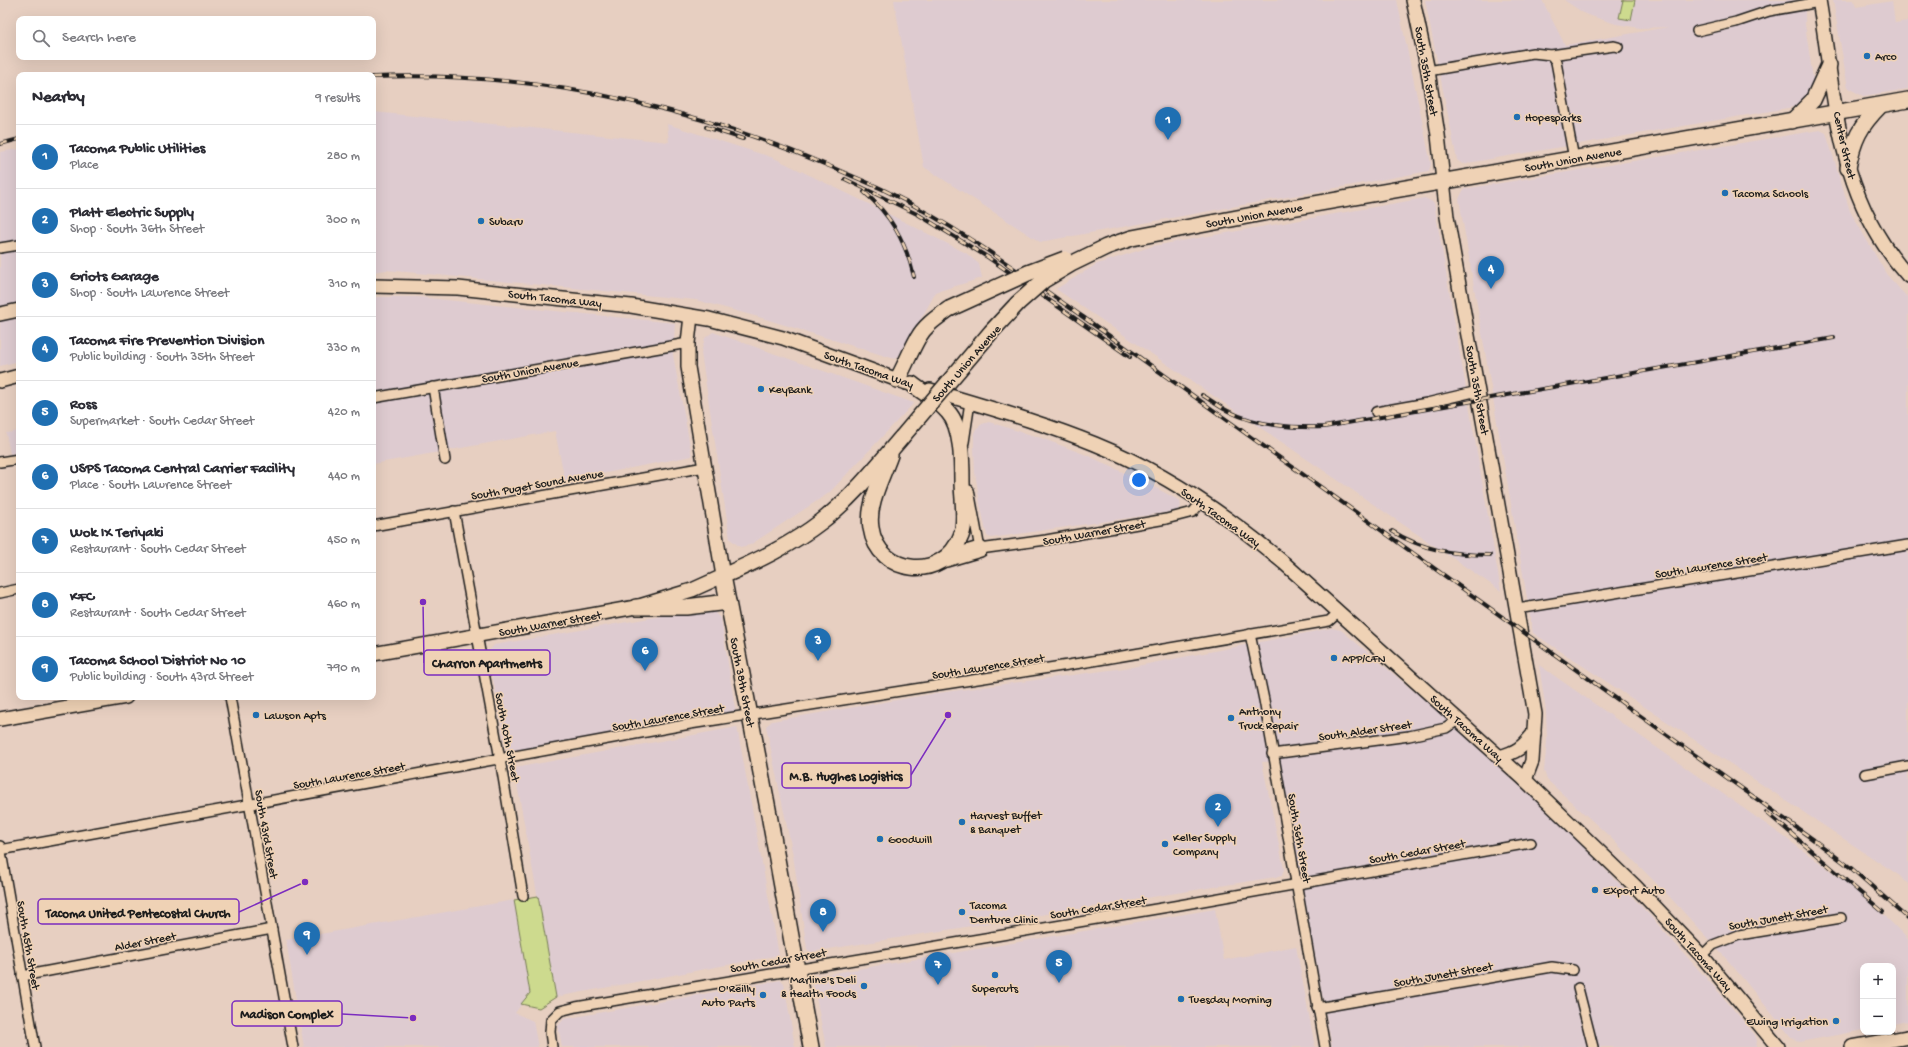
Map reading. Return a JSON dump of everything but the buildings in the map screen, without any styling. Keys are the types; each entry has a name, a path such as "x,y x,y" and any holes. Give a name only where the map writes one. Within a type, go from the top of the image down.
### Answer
{"main road":[{"name":"South 35th Street","path":"1413,0 1428,71 1447,217 1535,714 1532,761 1525,780"},
{"name":"Center Street","path":"1819,1 1837,113 1848,168 1857,195 1877,236 1891,257 1908,276"},
{"path":"1791,121 1813,100 1830,65"},
{"name":"South Union Avenue","path":"723,576 772,554 822,521 849,496 892,449 991,332 1018,303 1044,280 1106,247 1132,238 1158,232 1908,100"},
{"path":"1848,168 1852,146 1859,130 1880,106"},
{"path":"897,380 906,365 918,337 933,320 949,309 1028,273 1073,256 1106,247"},
{"name":"South Tacoma Way","path":"376,286 458,288 631,306 739,326 783,338 897,380 1023,418 1096,444 1140,465 1202,501 1269,551 1525,780 1636,888 1702,956 1778,1047"},
{"path":"0,314 16,311"},
{"name":"South 38th Street","path":"691,316 688,343 688,367 723,576 811,1047"},
{"path":"0,381 16,377"},
{"path":"912,384 948,412 955,423 962,456 962,534 958,544 946,559"},
{"path":"892,449 872,503 871,529 877,546 888,558 904,566 927,567 946,559 980,549"},
{"name":"South Warner Street","path":"376,654 636,608 692,590 723,576"},
{"path":"636,608 686,608 728,602"},
{"path":"0,719 109,700"},
{"path":"1499,757 1516,752 1524,746 1534,733"},
{"path":"1852,1047 1908,1037"}],"street":[{"path":"1697,31 1736,22 1770,11 1819,1"},
{"path":"1428,71 1533,53 1551,55 1613,46 1618,47"},
{"path":"1551,55 1556,62 1574,158"},
{"path":"0,248 16,245"},
{"name":"South Union Avenue","path":"376,397 688,343"},
{"path":"433,387 445,460"},
{"path":"1376,412 1417,406 1478,391"},
{"path":"970,402 962,456 980,549"},
{"path":"0,462 16,459"},
{"name":"South Puget Sound Avenue","path":"376,525 705,467"},
{"name":"South Warner Street","path":"980,549 1046,540 1166,519 1193,512 1202,501"},
{"name":"South 40th Street","path":"454,511 500,759 523,896"},
{"name":"South Lawrence Street","path":"1517,610 1908,545"},
{"path":"0,592 16,589"},
{"name":"South Lawrence Street","path":"0,849 250,805 690,724 1108,659 1329,621 1338,613"},
{"name":"South 36th Street","path":"1250,634 1264,700 1272,754 1325,1047"},
{"name":"South 43rd Street","path":"231,700 294,1047"},
{"name":"South Alder Street","path":"1272,754 1408,736 1446,728 1458,720"},
{"path":"1865,774 1908,766"},
{"name":"South Cedar Street","path":"552,1047 550,1027 552,1017 560,1011 576,1007 1168,907 1531,843"},
{"name":"South 45th Street","path":"0,849 35,1047"},
{"name":"South Junett Street","path":"1702,956 1713,945 1739,935 1840,918"},
{"name":"Alder Street","path":"22,976 272,929"},
{"name":"South Junett Street","path":"1317,1008 1552,967 1573,970"},
{"path":"1578,988 1593,1047"}],"shaded area":[{"path":"894,0 1397,0 1431,164 1429,171 1040,242 924,167"},
{"path":"1425,0 1542,0 1565,45 1668,27 1640,28 1616,24 1585,14 1564,0 1805,0 1805,24 1814,86 1803,102 1793,107 1462,164 1457,160"},
{"path":"1833,0 1854,0 1856,7 1892,1 1895,23 1908,21 1908,89 1863,96 1848,88"},
{"path":"376,112 669,142 667,124 774,158 865,202 966,253 979,264 982,278 936,292 901,354 895,359 762,318 696,300 386,270 376,272"},
{"path":"1820,130 1826,133 1850,211 1887,275 1908,298 1908,884 1900,876 1533,633 1459,199 1464,189"},
{"path":"16,149 16,362 0,366 0,152"},
{"path":"1425,198 1434,203 1501,591 1056,289 1097,264 1153,246"},
{"path":"376,297 417,297 675,323 673,355 692,456 565,481 555,431 376,463"},
{"path":"713,332 914,403 829,493 750,545 740,547 730,539 701,353 705,338"},
{"path":"989,422 1041,438 1089,456 1180,501 1181,507 1177,511 991,538 987,536 980,503 975,473 974,447 974,433 976,429 982,424"},
{"path":"16,431 16,453 10,454 6,433"},
{"path":"702,609 713,611 721,619 736,714 514,752 506,748 488,652 494,645"},
{"path":"1332,628 1341,630 1433,707 1562,825 1642,907 1717,990 1755,1035 1757,1041 1756,1047 1332,1047 1279,761 1262,762 1284,869 1282,876 810,952 807,949 793,855 766,726 772,721 938,693 1132,667"},
{"path":"1539,665 1783,836 1865,896 1908,939 1908,1021 1896,1023 1896,963 1860,963 1860,1031 1800,1042 1792,1038 1731,964 1667,894 1609,836 1547,780 1544,771 1547,741 1546,711"},
{"path":"737,727 779,955 556,997 514,768"},
{"path":"514,900 530,993 515,1013 533,1021 538,1047 304,1047 286,940"},
{"path":"1215,909 1224,960 1296,946 1315,1047 826,1047 813,982 816,976"},
{"path":"781,980 784,983 795,1047 562,1047 558,1026 564,1019"}],"green space":[{"path":"1623,0 1635,0 1631,20 1619,18"},
{"path":"538,896 556,997 539,1008 521,1004 530,993 514,900"}],"railway":[{"path":"376,77 432,77 491,80 549,86 606,96 663,109 719,125 774,144 869,183 935,217 1034,283 1814,840 1851,868 1908,918"},
{"path":"706,127 743,139"},
{"path":"0,144 16,140"},
{"path":"845,179 919,215 989,258 1130,357"},
{"path":"864,192 882,210 896,230 907,252 914,277"},
{"path":"1202,395 1225,409 1251,420 1275,425 1324,427 1834,338"},
{"path":"1392,531 1415,543 1439,550 1464,554 1490,555"},
{"path":"1766,812 1883,912"}],"place":[{"name":"Arco","path":"1867,56"},
{"name":"Hopesparks","path":"1517,117"},
{"name":"Tacoma Public Utilities","path":"1168,140"},
{"name":"Tacoma Schools","path":"1725,193"},
{"name":"Subaru","path":"481,221"},
{"name":"Tacoma Fire Prevention Division","path":"1491,289"},
{"name":"KeyBank","path":"761,389"},
{"name":"Charron Apartments","path":"423,602"},
{"name":"APP/CFN","path":"1334,658"},
{"name":"Griots Garage","path":"818,661"},
{"name":"USPS Tacoma Central Carrier Facility","path":"645,671"},
{"name":"Lawson Apts","path":"256,715"},
{"name":"M.B. Hughes Logistics","path":"948,715"},
{"name":"Anthony Truck Repair","path":"1231,718"},
{"name":"Harvest Buffet & Banquet","path":"962,822"},
{"name":"Platt Electric Supply","path":"1218,827"},
{"name":"Goodwill","path":"880,839"},
{"name":"Keller Supply Company","path":"1165,844"},
{"name":"Tacoma United Pentecostal Church","path":"305,882"},
{"name":"Export Auto","path":"1595,890"},
{"name":"Tacoma Denture Clinic","path":"962,912"},
{"name":"KFC","path":"823,932"},
{"name":"Tacoma School District No 10","path":"307,955"},
{"name":"Supercuts","path":"995,975"},
{"name":"Ross","path":"1059,983"},
{"name":"Wok IX Teriyaki","path":"938,985"},
{"name":"Marline's Deli & Health Foods","path":"864,986"},
{"name":"O'Reilly Auto Parts","path":"763,995"},
{"name":"Tuesday Morning","path":"1181,999"},
{"name":"Madison Complex","path":"413,1018"},
{"name":"Ewing Irrigation","path":"1836,1021"}]}
